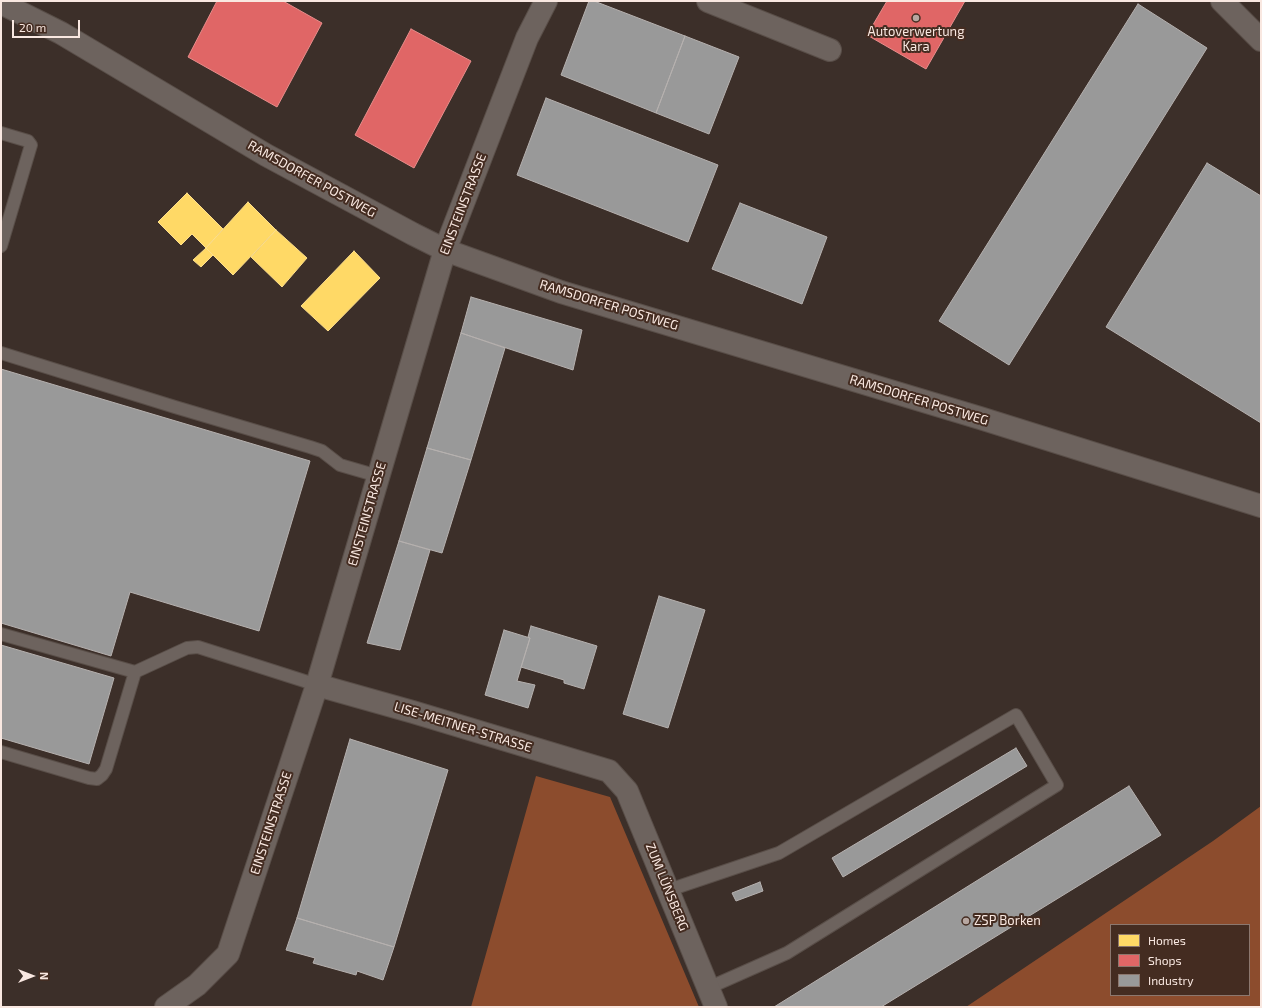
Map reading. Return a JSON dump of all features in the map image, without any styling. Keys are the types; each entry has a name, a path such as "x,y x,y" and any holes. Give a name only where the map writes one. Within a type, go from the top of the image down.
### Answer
{"street":[{"name":"EINSTEINSTRASSE","path":"166,1007 197,985 228,954 317,684 445,250 527,38 546,1"},
{"path":"708,1 830,50"},
{"path":"1222,1 1261,40"},
{"name":"RAMSDORFER POSTWEG","path":"1,3 61,33 266,155 445,250 561,292 980,418 1261,506"},
{"name":"LISE-MEITNER-STRASSE","path":"317,684 609,772"},
{"name":"ZUM LÜNSBERG","path":"609,772 627,791 712,997"}],"lane":[{"path":"1,133 28,141 31,145 1,246"},
{"path":"1,353 310,447 322,452 340,465 378,476"},
{"path":"1,634 135,672 187,648 198,647 317,684"},
{"path":"1,752 97,779 106,769 135,672"},
{"path":"669,890 779,853 1016,715 1057,785 787,953 712,997"}],"shaded area":[{"path":"536,776 610,797 699,1007 471,1007"},
{"path":"1261,806 1261,1007 966,1007 1213,841"}],"building: Homes":[{"path":"187,193 223,229 206,248 192,234 181,245 158,222"},
{"path":"248,202 276,230 233,275 206,248"},
{"path":"276,230 307,258 282,287 251,257"},
{"path":"206,248 213,255 201,267 193,260"},
{"path":"354,251 380,278 328,331 301,306"}],"building: Shops":[{"path":"217,1 283,1 322,23 277,107 188,57"},
{"name":"Autoverwertung Kara","path":"887,1 965,1 926,69 867,35"},
{"path":"411,29 471,61 414,168 355,135"}],"building: Industry":[{"path":"589,1 594,1 685,36 656,113 561,75"},
{"path":"1138,4 1207,48 1009,365 939,321"},
{"path":"685,36 739,57 709,134 656,113"},
{"path":"546,98 718,165 688,242 517,175"},
{"path":"1207,163 1261,196 1261,423 1106,327"},
{"path":"740,203 827,237 802,304 712,269"},
{"path":"471,297 582,330 573,370 461,333"},
{"path":"461,333 505,348 471,460 427,448"},
{"path":"1,369 310,461 259,631 130,592 111,656 1,623"},
{"path":"427,448 471,460 442,553 399,541"},
{"path":"399,541 430,550 400,650 367,643"},
{"path":"659,596 705,610 668,728 623,714"},
{"path":"531,626 597,646 584,689 564,683 564,680 521,667 530,638 528,637"},
{"path":"504,630 530,638 517,681 535,685 528,708 485,695"},
{"path":"1,645 114,678 89,764 1,738"},
{"path":"350,739 448,770 394,947 297,918"},
{"path":"1016,748 1027,766 843,877 832,858"},
{"name":"ZSP Borken","path":"1129,786 1161,835 881,1007 774,1007"},
{"path":"760,882 763,891 736,901 732,893"},
{"path":"297,918 394,947 383,980 357,971 356,975 313,963 315,958 286,950"}],"place":[{"name":"Autoverwertung Kara","path":"916,18"},
{"name":"ZSP Borken","path":"966,921"}]}
